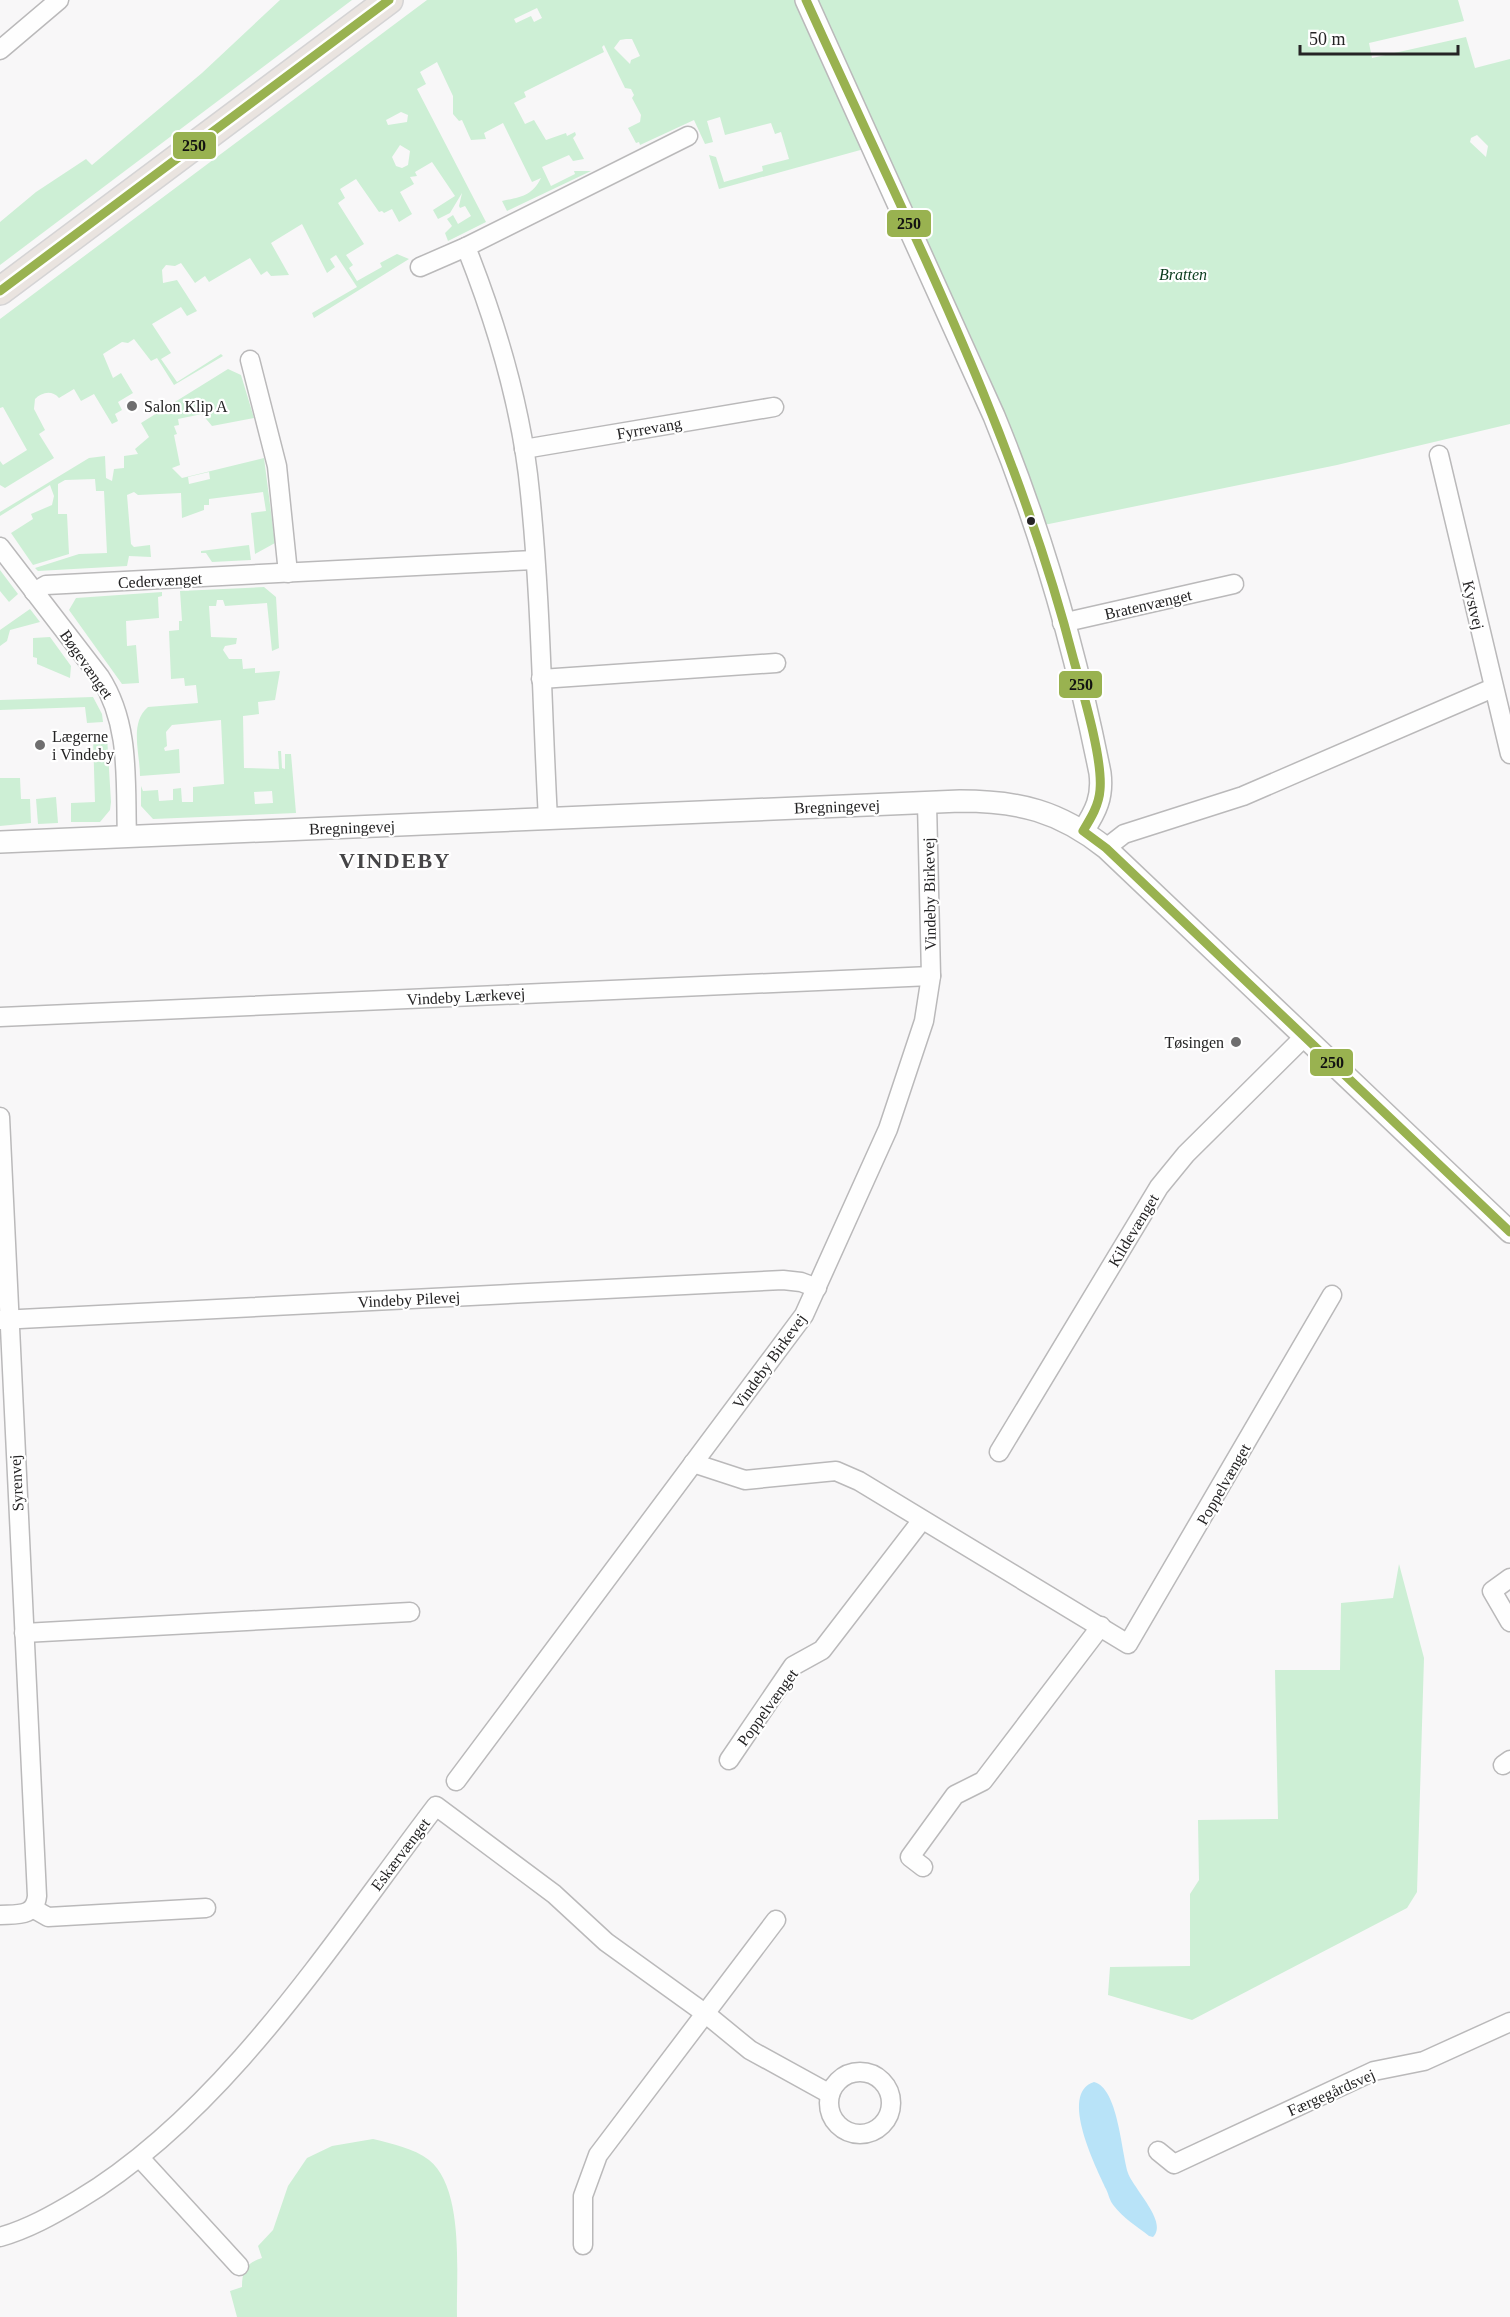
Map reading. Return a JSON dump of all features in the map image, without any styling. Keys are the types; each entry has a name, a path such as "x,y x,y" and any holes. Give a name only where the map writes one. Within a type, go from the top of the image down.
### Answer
{"main road":[{"path":"0,291 388,0"}],"street":[{"path":"0,50 59,0"},
{"path":"806,0 994,416 1021,484 1062,623 1096,754 1101,787 1098,805 1083,831"},
{"path":"420,267 466,247 688,136"},
{"path":"466,247 502,351 524,449 530,492 548,819"},
{"path":"250,360 277,466 288,573"},
{"name":"Fyrrevang","path":"524,449 774,407"},
{"name":"Kystvej","path":"1439,455 1510,754"},
{"name":"Bøgevænget","path":"0,547 100,677 116,707 124,743 127,837"},
{"name":"Cedervænget","path":"34,592 46,585 534,560"},
{"name":"Bratenvænget","path":"1062,623 1234,584"},
{"path":"540,679 776,663"},
{"path":"1106,848 1124,834 1243,796 1493,688"},
{"name":"Bregningevej","path":"0,842 927,803 1010,803 1045,812 1083,831 1106,848 1510,1232"},
{"name":"Vindeby Birkevej","path":"456,1781 793,1333 817,1288 896,1107 924,1021 931,976 927,803"},
{"name":"Vindeby Lærkevej","path":"0,1017 931,976"},
{"name":"Kildevænget","path":"999,1452 1159,1187 1186,1154 1304,1037"},
{"name":"Syrenvej","path":"0,1117 4,1319 24,1633 37,1896 34,1909"},
{"name":"Vindeby Pilevej","path":"4,1319 783,1280 801,1282 817,1288"},
{"name":"Poppelvænget","path":"693,1463 745,1480 836,1471 859,1481 1128,1644 1332,1295"},
{"name":"Poppelvænget","path":"729,1760 793,1666 822,1650 922,1520"},
{"path":"1510,1578 1492,1591 1510,1622"},
{"path":"24,1633 410,1612"},
{"path":"923,1867 910,1857 955,1795 983,1781 1101,1626"},
{"name":"Eskærvænget","path":"0,2237 45,2219 140,2158 192,2111 235,2065 311,1971 436,1806 554,1894 606,1942 706,2013 750,2050 830,2094"},
{"path":"0,1915 24,1914 34,1909 48,1917 206,1908"},
{"path":"583,2245 583,2196 598,2155 776,1920"},
{"name":"Færgegårdsvej","path":"1158,2151 1174,2164 1374,2071 1424,2061 1510,2022"},
{"path":"140,2158 239,2266"}],"green space":[{"path":"280,0 352,0 0,265 0,222 36,192 86,159 92,165 202,73"},
{"path":"427,0 796,0 864,149 719,189 709,155 716,157 724,182 763,171 762,166 789,159 781,132 775,134 771,123 725,135 720,117 707,121 713,142 705,144 694,120 640,145 639,142 636,143 628,128 640,122 641,115 632,98 634,95 631,89 625,88 604,45 602,47 604,52 524,92 526,97 514,103 525,124 534,120 546,140 575,132 576,135 573,138 584,159 573,161 569,155 542,167 551,186 575,174 574,171 591,171 507,211 502,201 530,192 541,178 532,182 503,123 484,133 486,139 471,140 462,120 459,121 453,114 453,96 437,62 420,72 426,84 417,89 486,222 448,241 445,233 452,226 447,219 453,215 458,224 471,216 465,206 460,208 459,206 462,193 450,213 438,219 433,210 455,196 432,162 415,172 417,176 410,177 414,184 400,192 412,214 399,222 392,209 384,213 379,212 356,179 340,189 345,198 338,203 364,244 346,255 353,265 349,268 357,281 382,267 380,263 397,254 409,259 314,318 312,313 357,287 336,255 330,259 335,267 327,273 302,224 271,243 289,275 271,276 267,271 261,275 250,258 209,282 205,276 195,283 181,263 175,266 166,265 162,270 163,283 177,280 197,311 187,316 181,307 152,324 171,353 161,359 177,382 221,354 223,356 174,385 157,358 151,361 134,339 128,343 122,342 103,354 113,378 121,373 133,393 118,402 122,410 115,414 118,421 112,424 94,394 81,401 74,389 59,398 50,393 41,395 35,399 34,409 45,430 39,434 54,458 5,488 0,485 0,461 3,465 27,450 3,407 0,408 0,319","holes":["537,8 542,18 534,22 531,16 516,23 514,19","632,39 640,56 631,60 630,64 614,48 620,40","401,112 408,115 407,122 388,125 386,120","400,145 410,151 408,165 402,168 396,166 392,157"]},
{"name":"Bratten","path":"816,0 1458,0 1464,21 1369,43 1372,58 1466,37 1475,68 1510,59 1510,424 1337,465 1044,525 1024,463 988,374","holes":["1477,135 1488,146 1486,157 1470,142 1471,138"]},
{"path":"228,369 241,375 254,418 212,426 202,414 178,419 179,425 174,426 177,434 174,435 180,465 172,468 182,478 264,458 275,543 255,554 251,513 266,511 263,492 209,499 209,505 204,505 204,510 182,518 181,493 138,495 134,492 127,495 131,544 134,547 150,545 151,557 129,556 127,566 38,571 35,568 79,554 107,553 104,491 96,491 95,479 65,480 58,484 58,514 67,514 69,554 33,565 11,533 33,519 31,514 52,505 54,496 50,485 0,516 0,512 89,458 105,456 106,478 112,481 114,469 124,468 124,456 138,454 135,449 149,437 141,423","holes":["209,472 210,479 189,484 188,477"]},
{"path":"249,545 251,560 212,562 206,553 201,553 201,551"},
{"path":"0,570 18,594 9,602 0,591"},
{"path":"264,587 276,597 279,648 272,651 267,603 225,606 223,600 217,600 216,606 209,606 211,637 237,638 236,644 225,646 223,650 229,659 242,659 243,669 255,668 255,673 280,671 275,700 258,702 259,714 243,716 244,768 279,769 278,751 281,751 282,768 285,769 285,754 291,754 296,813 153,819 141,806 141,786 143,791 158,790 159,801 173,800 173,789 181,788 182,802 193,802 193,787 224,784 221,720 172,725 166,732 167,746 164,748 165,751 179,749 180,773 140,776 137,730 142,714 148,707 198,703 196,685 185,686 184,678 171,679 169,631 179,630 179,621 182,621 180,591","holes":["272,791 273,803 255,804 254,792"]},
{"path":"162,592 162,596 158,597 159,618 126,621 127,646 136,645 139,683 122,684 69,610 76,598"},
{"path":"30,609 40,622 10,630 7,641 0,646 0,630"},
{"path":"50,637 71,666 70,678 37,664 37,658 33,657 33,638"},
{"path":"93,697 102,714 103,722 87,723 85,707 0,710 0,700"},
{"path":"93,736 107,736 110,810 100,822 71,822 71,803 95,802"},
{"path":"0,778 20,778 21,799 30,799 31,823 0,826"},
{"path":"56,797 58,823 38,824 36,799"},
{"path":"1399,1564 1424,1658 1417,1892 1407,1908 1192,2020 1108,1995 1110,1967 1190,1966 1190,1894 1199,1880 1198,1820 1278,1819 1275,1670 1340,1670 1341,1603 1393,1598"},
{"path":"373,2139 416,2152 429,2160 440,2173 448,2191 456,2234 457,2317 237,2317 230,2291 242,2287 246,2268 252,2262 262,2258 258,2246 273,2230 288,2186 307,2158 332,2146"}],"water":[{"path":"1094,2082 1102,2087 1113,2107 1128,2173 1157,2223 1157,2231 1153,2237 1126,2218 1112,2204 1089,2149 1083,2132 1079,2101 1084,2089"}],"transit line":[{"name":"250","path":"0,291 389,0"},
{"name":"250","path":"806,0 955,325 1021,491 1050,575 1087,708 1098,761 1100,777 1098,801 1083,831 1106,848 1510,1232"}],"place":[{"name":"Salon Klip A","path":"132,406"},
{"name":"Lægerne i Vindeby","path":"40,745"},
{"name":"Tøsingen","path":"1236,1042"}],"district":[{"name":"VINDEBY","path":"395,860"}]}
